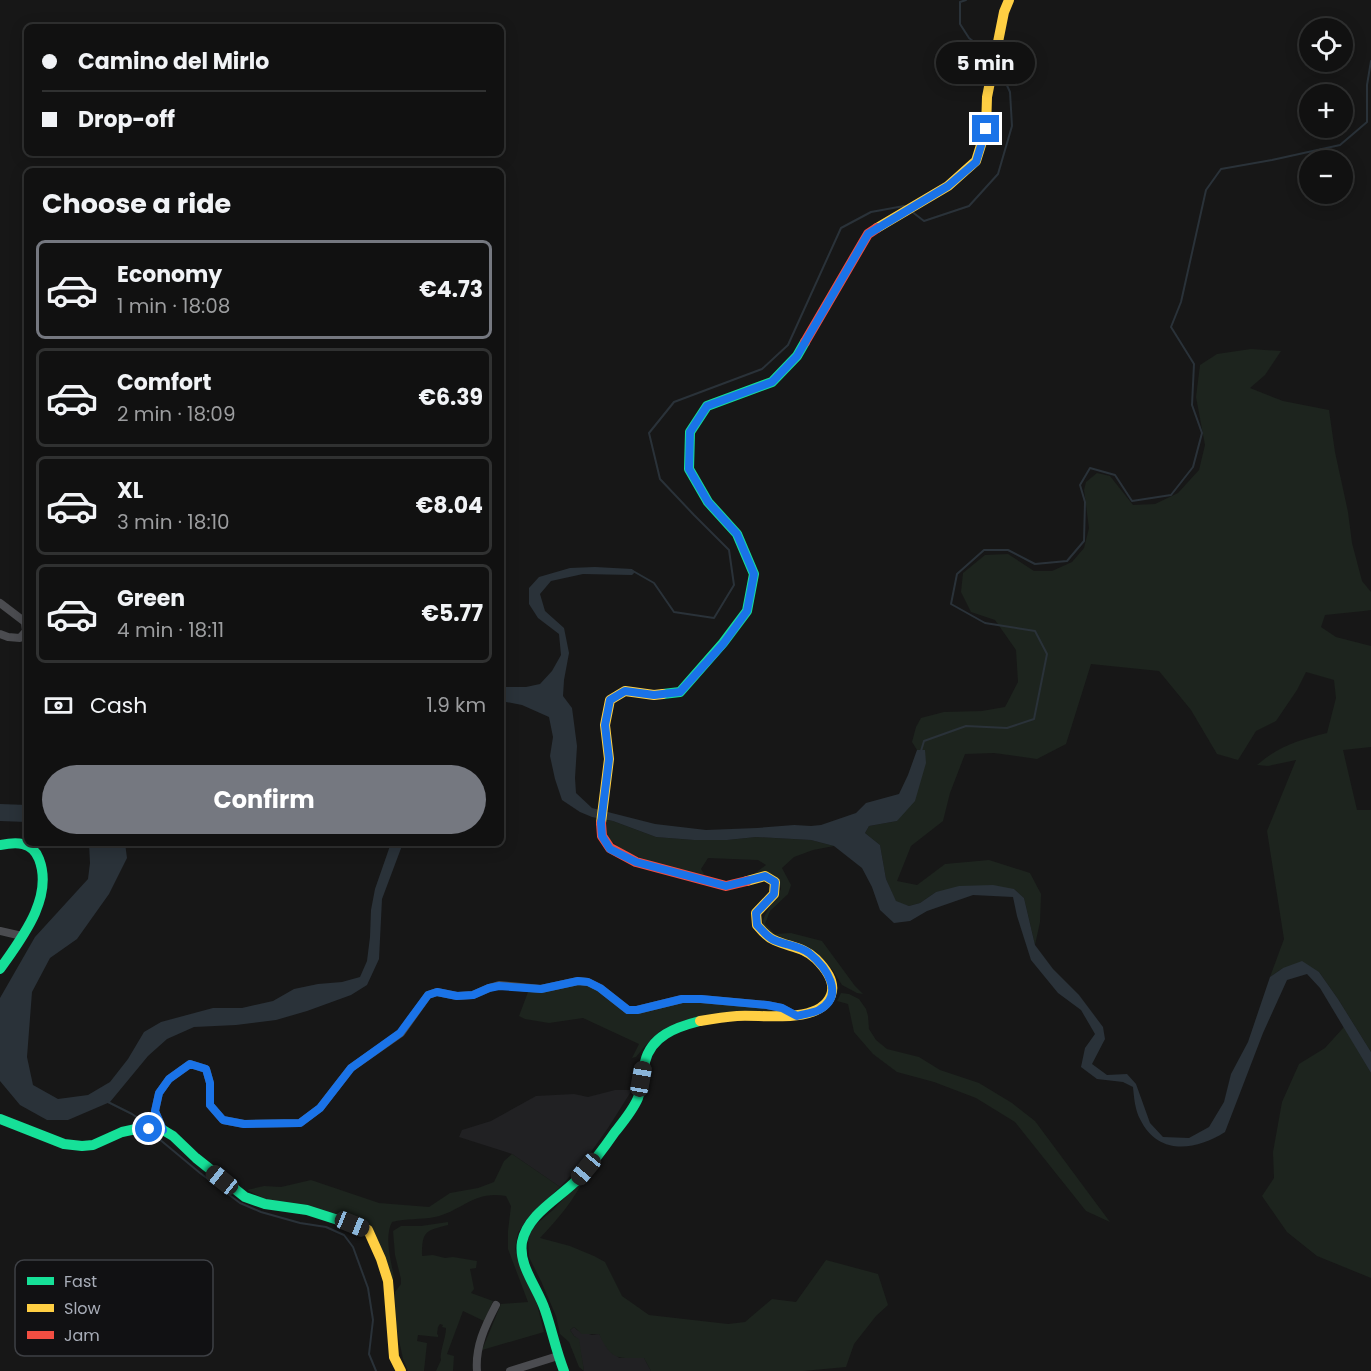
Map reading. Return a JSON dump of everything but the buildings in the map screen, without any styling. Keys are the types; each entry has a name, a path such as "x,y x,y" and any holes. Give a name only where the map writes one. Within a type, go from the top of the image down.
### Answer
{"main road":[{"path":"564,1371 544,1307 522,1258 521,1245 525,1230 533,1218 571,1186 622,1123 636,1101 648,1050 658,1039 675,1029 699,1022 738,1016 797,1016 818,1011 828,1003 833,992 831,981 825,970 807,952 771,939 757,925 756,913 774,894 775,882 765,876 726,886 636,862 610,849 602,836 601,823 609,759 605,725 610,700 625,691 654,695 680,692 723,644 747,611 754,574 737,534 708,502 689,469 690,432 707,406 772,382 797,356 868,234 948,186 976,162 986,129 987,97 1004,12 1009,0"},
{"path":"0,845 16,842 24,844"},
{"path":"0,969 31,921 40,900 43,864 34,848 30,846"},
{"path":"0,1119 64,1144 82,1146 136,1129 163,1130 245,1197 265,1204 308,1210 368,1230 388,1281 394,1357 401,1371"}],"street":[{"path":"0,603 24,621"},
{"path":"0,634 8,637 23,637"},
{"path":"0,931 22,936"},
{"path":"163,1130 155,1111 159,1093 169,1079 190,1064 206,1069 210,1083 210,1105 223,1120 244,1124 300,1123 320,1108 351,1068 400,1033 428,995 437,992 457,996 473,995 499,986 541,989 578,981 588,982 600,988 628,1010 682,999 701,999 767,1005 782,1008 797,1016"},
{"path":"477,1371 478,1347 496,1305"},
{"path":"510,1371 558,1356"}],"shaded area":[{"path":"1251,349 1281,351 1265,375 1250,388 1283,401 1329,410 1352,543 1362,581 1371,592 1371,610 1325,615 1321,627 1336,637 1371,646 1371,747 1343,750 1357,810 1371,810 1371,1052 1319,972 1283,968 1270,977 1284,939 1267,831 1296,760 1268,766 1257,765 1290,744 1327,733 1336,698 1334,680 1306,672 1276,721 1256,731 1238,760 1217,754 1191,710 1159,671 1091,664 1066,744 1037,759 994,753 965,754 950,793 943,821 911,846 897,881 917,885 945,864 989,860 1030,873 1041,894 1040,922 1035,945 1024,898 1014,889 936,892 920,903 909,906 896,902 886,879 880,845 865,833 869,826 897,821 925,750 917,750 912,742 921,718 944,712 982,711 1005,707 1018,682 1016,650 995,620 971,612 961,592 963,573 985,555 1008,554 1034,571 1052,571 1072,562 1084,548 1089,528 1084,490 1086,482 1097,473 1110,476 1133,505 1155,504 1178,493 1199,470 1205,445 1196,397 1200,365 1217,354"},
{"path":"570,568 632,569 635,572 632,575 583,574 551,581 540,594 545,611 564,628 569,653 563,696 572,708 577,746 576,793 592,808 655,824 706,830 821,825 856,813 866,803 899,794 917,750 925,750 926,763 915,801 897,821 869,826 865,833 880,845 886,879 896,901 909,906 920,903 936,892 959,886 993,885 1014,889 1024,898 1035,945 1053,969 1079,995 1103,1027 1105,1039 1092,1064 1107,1075 1127,1074 1136,1084 1150,1123 1163,1137 1189,1138 1209,1127 1224,1102 1231,1074 1248,1042 1270,977 1283,968 1302,961 1319,972 1371,1052 1371,1073 1320,988 1307,974 1287,980 1263,1033 1225,1132 1190,1146 1167,1144 1148,1131 1140,1119 1133,1087 1123,1082 1097,1079 1081,1067 1085,1048 1095,1034 1081,1010 1058,993 1031,960 1013,897 973,895 927,911 910,921 894,923 880,910 862,868 834,846 811,840 756,837 694,840 656,837 580,812 562,800 555,779 550,756 553,737 549,717 522,705 504,702 504,687 526,687 540,684 552,671 561,655 559,634 538,618 529,604 529,588 539,577"},
{"path":"0,804 24,805 24,822 0,821"},
{"path":"606,820 656,837 727,840 756,837 811,840 834,846 794,857 782,868 791,885 788,894 770,911 765,924 775,934 791,933 822,941 863,994 842,985 832,969 812,951 771,936 762,926 767,911 781,889 779,881 751,876 766,865 758,860 708,858 701,869 706,877 673,870 623,851 607,837"},
{"path":"89,846 125,846 127,858 109,894 77,939 50,958 32,992 27,1057 33,1085 58,1099 88,1095 110,1082 128,1059 144,1032 161,1022 213,1008 242,1008 273,1001 294,989 360,977 367,961 375,889 390,846 402,846 382,899 379,959 367,985 351,995 276,1020 194,1027 167,1039 148,1056 110,1102 68,1120 47,1120 20,1105 0,1081 0,998 35,937 88,879"},
{"path":"574,984 587,985 631,1013 683,1002 776,1009 780,1012 660,1031 636,1057 632,1058 639,1044 583,1018 549,1023 519,1016 528,992 542,992"},
{"path":"841,993 859,999 866,1009 869,1029 876,1040 887,1049 919,1057 940,1070 979,1083 1012,1103 1035,1121 1110,1222 1086,1211 1015,1122 976,1098 934,1082 897,1072 873,1054 854,1032 848,1004 837,1001"},
{"path":"1344,1027 1371,1073 1371,1278 1317,1256 1287,1232 1262,1196 1274,1178 1273,1152 1282,1102 1299,1064 1325,1048"},
{"path":"615,1090 632,1090 586,1159 560,1187 512,1154 459,1137 462,1130 491,1121 536,1096 574,1094 588,1097"},
{"path":"512,1154 560,1187 527,1219 518,1233 515,1249 521,1268 534,1292 544,1332 482,1350 501,1304 528,1302 508,1249 511,1206 506,1196 477,1198 435,1217 392,1222 388,1242 394,1277 391,1280 372,1231 269,1201 247,1190 264,1186 281,1187 311,1180 379,1203 429,1207 450,1193 478,1188 494,1182 504,1161"},
{"path":"586,1175 566,1208 540,1238 570,1246 605,1262 622,1296 649,1315 728,1324 745,1322 772,1299 796,1302 826,1260 878,1274 888,1305 876,1316 854,1344 846,1367 803,1371 651,1371 644,1358 616,1356 608,1349 599,1334 582,1334 574,1327 570,1330 579,1339 584,1371 579,1367 569,1342 560,1334 556,1316 529,1257 528,1238 533,1227 553,1210"},
{"path":"448,1222 448,1225 426,1233 422,1256 433,1255 477,1261 476,1268 470,1269 474,1289 471,1293 493,1301 484,1321 463,1311 447,1354 454,1356 453,1371 436,1371 441,1360 446,1332 446,1328 440,1324 438,1337 418,1335 417,1341 427,1343 424,1371 408,1371 396,1326 395,1292 401,1284 401,1279 395,1255 393,1231 401,1226"},
{"path":"574,1327 592,1335 599,1334 619,1358 644,1358 651,1371 584,1371 578,1339 570,1330"}],"waterway":[{"path":"966,0 960,2 960,24 969,38 992,56"},
{"path":"921,751 924,741 966,726 1007,728 1034,719 1047,654 1035,631 985,623 951,604 957,574 984,550 1008,550 1035,564 1067,561 1084,541 1085,502 1080,485 1090,468 1115,475 1132,501 1171,495 1193,467 1202,433 1192,405 1194,364 1171,327 1181,302 1206,190 1221,169 1340,145 1367,122 1367,85 1371,61"},
{"path":"911,211 924,221 969,206 998,174 1012,126 1010,92 998,66"},
{"path":"633,571 654,583 674,612 714,618 734,585 729,550 660,479 649,433 674,402 762,369 788,345 841,228 871,212 907,207"},
{"path":"106,1101 148,1125"},
{"path":"158,1138 240,1203 261,1212 300,1223 326,1227 344,1235 353,1247 368,1288 373,1320 369,1354 376,1371"}],"traffic: fast":[{"path":"663,694 680,692 723,643 747,611 754,574 737,534 708,502 689,469 690,432 707,406 772,382 797,356 805,342"},
{"path":"0,845 24,844"},
{"path":"0,969 26,931 39,903 42,874 36,853 28,846"},
{"path":"564,1371 545,1310 523,1260 522,1242 525,1232 538,1214 584,1173 631,1111 638,1098 645,1062 653,1045 666,1034 700,1021"},
{"path":"0,1119 64,1144 82,1146 93,1145 122,1132 136,1129 163,1130 245,1197 265,1204 307,1210 363,1228"}],"traffic: slow":[{"path":"877,228 948,186 976,161 986,129 987,97 1004,12 1009,0"},
{"path":"601,823 609,759 605,725 610,700 625,691 663,694"},
{"path":"700,1021 737,1016 803,1014 815,1011 825,1004 831,995 831,980 816,959 801,950 771,939 757,925 756,913 774,894 775,882 765,876 747,881"},
{"path":"363,1228 368,1230 388,1281 394,1357 401,1371"}],"traffic: jam":[{"path":"805,342 868,234 877,228"},
{"path":"601,823 602,836 610,848 636,862 726,886 747,881"}],"route":[{"path":"149,1129 163,1130 155,1111 159,1093 169,1079 190,1064 206,1069 210,1083 210,1105 223,1120 244,1124 300,1123 320,1108 351,1068 400,1033 428,995 437,992 457,996 473,995 499,986 541,989 578,981 588,982 600,988 628,1010 682,999 701,999 767,1005 782,1008 797,1016 818,1011 828,1003 833,992 831,981 825,970 807,952 771,939 757,925 756,913 774,894 775,882 765,876 726,886 636,862 610,849 602,836 601,823 609,759 605,725 610,700 625,691 654,695 680,692 723,644 747,611 754,574 737,534 708,502 689,469 690,432 707,406 772,382 797,356 868,234 948,186 976,162 986,129"}]}
